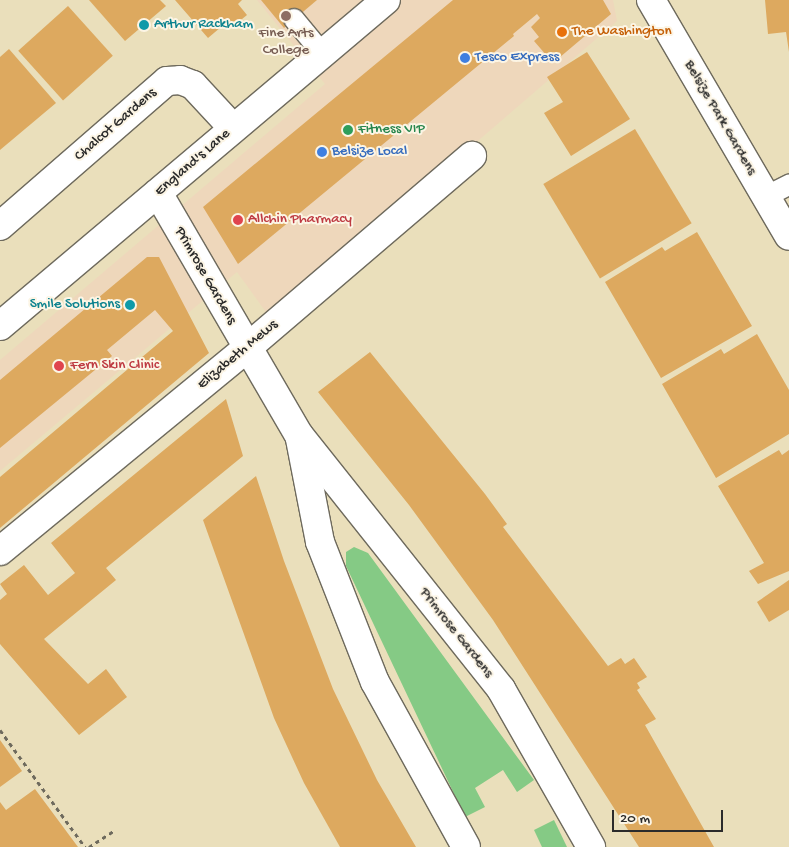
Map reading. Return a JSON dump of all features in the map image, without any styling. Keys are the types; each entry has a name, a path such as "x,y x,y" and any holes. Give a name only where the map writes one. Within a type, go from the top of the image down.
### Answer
{"street":[{"name":"England's Lane","path":"0,326 386,0"},
{"name":"Belsize Park Gardens","path":"651,0 778,191 789,236"},
{"name":"Chalcot Gardens","path":"0,226 167,81 180,80 193,85 233,128"},
{"name":"Elizabeth Mews","path":"0,552 247,348 472,156"},
{"name":"Primrose Gardens","path":"158,193 299,435 501,689 591,847"},
{"name":"Primrose Gardens","path":"299,435 320,542 374,682 466,847"}],"lane":[{"path":"294,19 322,53"}],"path":[{"path":"0,730 85,847"},
{"path":"89,847 115,830"}],"shaded area":[{"path":"257,0 613,0 617,21 271,319 237,272 0,471 0,360 325,84"}],"green space":[{"path":"354,547 368,553 534,780 517,792 503,770 475,788 485,807 465,817 346,566 346,552"},
{"path":"554,820 567,847 542,847 534,830"}],"building":[{"path":"89,0 160,0 166,6 125,41"},
{"path":"175,0 242,0 238,4 247,15 231,28 227,22 208,38"},
{"name":"Fine Arts College","path":"261,0 317,0 284,28"},
{"path":"453,0 603,0 611,14 553,63 534,41 539,37 531,27 540,18 537,14 513,34 514,36 238,264 203,207"},
{"path":"765,0 789,0 789,52 786,32 768,34"},
{"path":"68,6 113,56 63,101 18,51"},
{"path":"9,49 56,103 0,150 0,57"},
{"path":"587,52 630,119 571,156 544,113 563,102 547,77"},
{"path":"635,129 692,223 600,278 543,184"},
{"path":"697,232 752,326 661,378 605,282 662,247 665,251"},
{"path":"147,257 159,257 209,353 0,528 0,477 173,331 155,310 107,350 112,356 0,448 0,380"},
{"path":"757,334 789,390 789,434 716,478 662,384 721,349 724,354"},
{"path":"370,352 485,494 507,524 503,527 608,666 621,658 625,664 634,658 647,677 637,683 640,688 637,690 656,719 645,725 714,847 639,847 493,620 409,505 318,392"},
{"path":"226,399 243,456 106,568 116,580 44,639 88,684 106,669 127,697 79,735 0,644 0,600 7,594 0,584 24,565 48,595 75,573 51,543"},
{"path":"779,450 782,455 789,450 789,571 758,584 749,571 764,563 718,486"},
{"path":"256,476 284,561 333,689 377,780 416,847 340,847 304,783 274,718 203,520"},
{"path":"789,580 789,610 769,622 757,602"},
{"path":"0,740 22,771 0,787"},
{"path":"35,789 78,847 0,847 0,802 6,810"}],"place":[{"name":"Fine Arts College","path":"286,16"},
{"name":"Arthur Rackham","path":"144,25"},
{"name":"The Washington","path":"562,32"},
{"name":"Tesco Express","path":"465,58"},
{"name":"Fitness VIP","path":"348,130"},
{"name":"Belsize Local","path":"322,152"},
{"name":"Allchin Pharmacy","path":"238,220"},
{"name":"Smile Solutions","path":"130,305"},
{"name":"Fern Skin Clinic","path":"59,366"}]}
